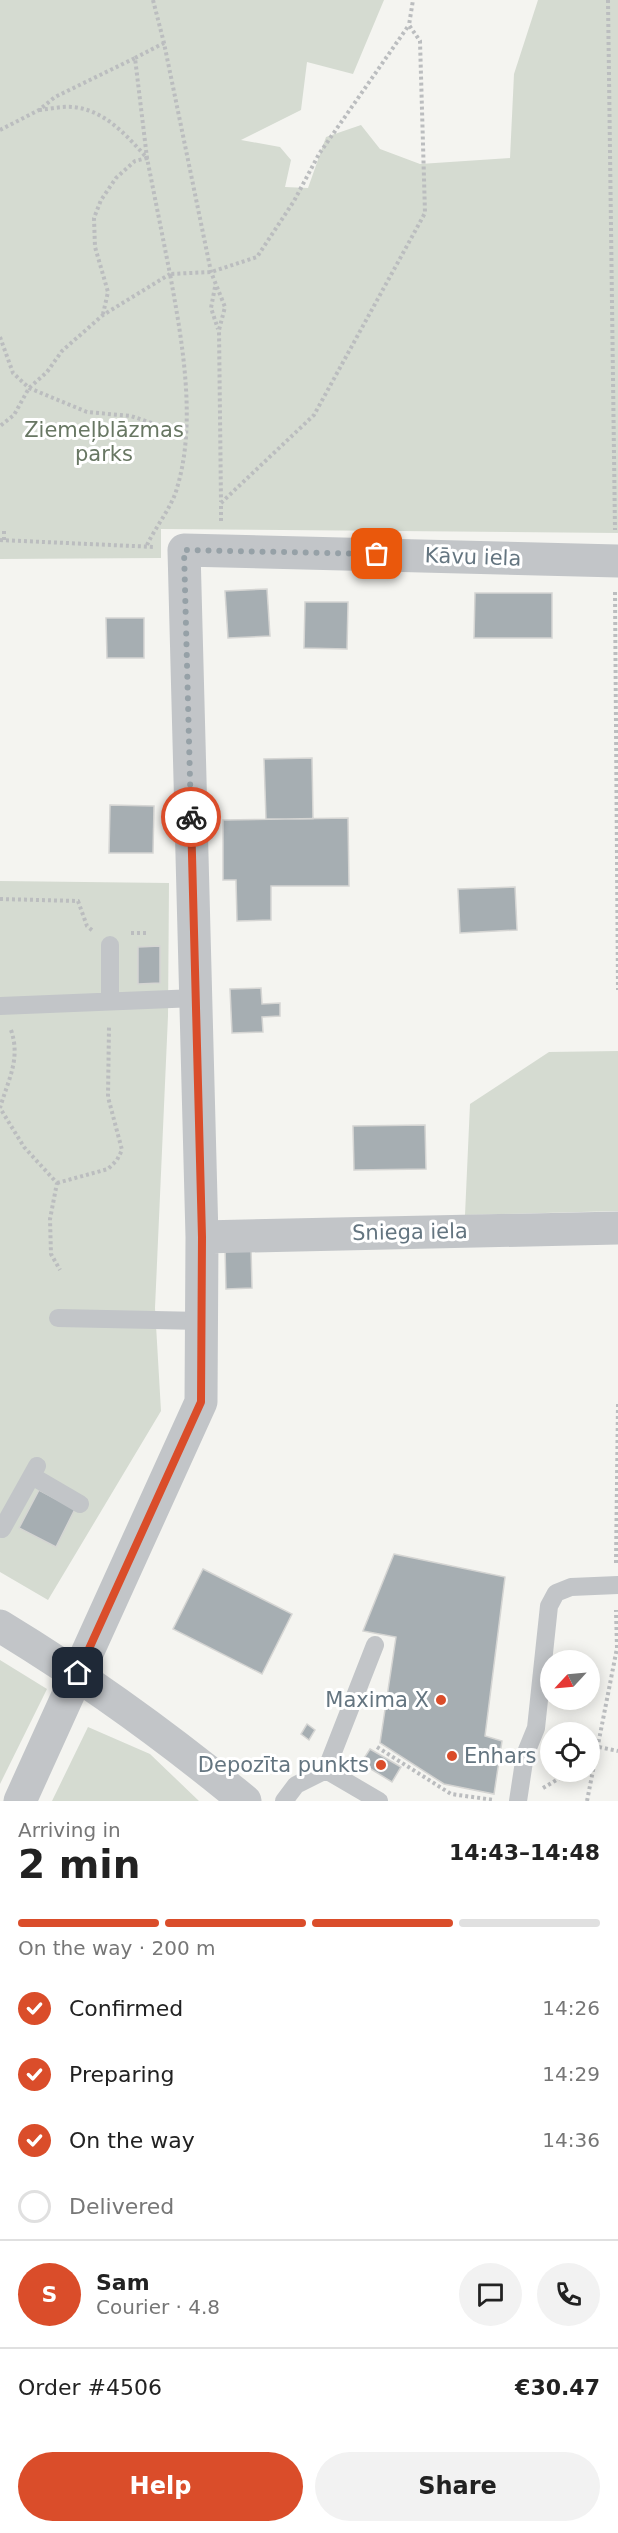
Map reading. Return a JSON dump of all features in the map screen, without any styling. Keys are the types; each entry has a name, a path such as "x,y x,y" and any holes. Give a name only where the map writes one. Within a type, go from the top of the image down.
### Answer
{"street":[{"name":"Kāvu iela","path":"184,550 616,561"},
{"path":"20,1801 201,1402 202,1237 184,550"},
{"name":"Sniega iela","path":"202,1237 262,1245 618,1228"},
{"path":"0,1626 78,1673 175,1743 245,1801"}],"lane":[{"path":"110,945 110,1001"},
{"path":"0,1006 196,998"},
{"path":"57,1318 202,1321"},
{"path":"2,1529 35,1471 80,1504"},
{"path":"518,1801 525,1755 536,1728 549,1606 556,1593 571,1587 618,1585"},
{"path":"284,1801 296,1785 326,1770 375,1645"},
{"path":"326,1770 379,1801"}],"path":[{"path":"153,0 211,272 225,307 219,330 222,528"},
{"path":"0,426 14,415 29,388 47,372 62,351 103,315 170,273 211,272 257,257 294,201 319,154 409,25 413,0"},
{"path":"608,0 616,561 618,990"},
{"path":"221,503 314,414 425,213 420,41 409,25"},
{"path":"0,130 39,110 55,97 164,43"},
{"path":"135,58 147,158 180,330 187,435 177,490 147,545"},
{"path":"39,110 73,107 100,116 120,129 147,158"},
{"path":"103,315 108,292 95,248 94,219 101,200 116,178 135,161 147,158"},
{"path":"215,286 211,308 219,330"},
{"path":"0,337 13,373 29,388 87,412 131,416 187,435"},
{"path":"4,529 2,540 147,545 184,550"},
{"path":"0,899 78,901 87,926 110,945"},
{"path":"57,1183 108,1169 117,1160 122,1150 108,1097 110,1001"},
{"path":"15,1040 15,1064 0,1108 29,1153 57,1183"},
{"path":"57,1183 50,1219 51,1254 60,1270"},
{"path":"377,1747 451,1794 497,1800 499,1792"},
{"path":"600,1747 618,1751"},
{"path":"539,1791 554,1782"},
{"path":"587,1801 591,1782"}],"green space":[{"name":"Ziemeļblāzmas parks","path":"0,0 384,0 353,74 307,62 301,110 241,140 280,147 291,160 285,187 308,188 326,137 361,125 380,149 420,164 510,158 514,74 538,0 618,0 618,533 161,529 161,558 0,559"},
{"path":"0,881 169,883 168,1016 155,1308 161,1411 48,1600 0,1572"},
{"path":"618,1051 618,1211 465,1215 470,1104 549,1052"},
{"path":"0,1660 47,1689 0,1784"},
{"path":"88,1727 150,1754 199,1801 52,1801"}],"building":[{"path":"267,589 270,636 228,638 225,591"},
{"path":"475,593 552,593 552,638 474,638"},
{"path":"305,602 348,602 347,649 304,648"},
{"path":"106,618 144,618 144,658 107,658"},
{"path":"312,758 313,819 266,819 264,759"},
{"path":"110,805 154,806 153,853 109,853"},
{"path":"348,818 349,886 271,886 271,920 237,921 236,880 223,880 223,820"},
{"path":"515,887 517,930 460,933 458,889"},
{"path":"160,946 160,983 138,984 138,947"},
{"path":"261,988 262,1004 280,1003 280,1016 262,1017 263,1032 232,1033 230,989"},
{"path":"425,1125 426,1169 354,1170 353,1126"},
{"path":"251,1246 252,1288 226,1289 225,1247"},
{"path":"39,1490 75,1509 56,1547 19,1528"},
{"path":"394,1554 505,1577 485,1736 502,1741 494,1794 444,1784 380,1743 396,1637 363,1631"},
{"path":"203,1569 292,1614 262,1674 173,1629"},
{"path":"307,1724 315,1730 309,1740 301,1734"},
{"name":"Depozīta punkts","path":"370,1749 401,1767 392,1782 361,1763"}],"way so far":[{"path":"191,817 183,584 184,550 377,554"}],"place":[{"name":"Maxima X","path":"441,1700"},
{"name":"Enhars","path":"452,1756"},
{"name":"Depozīta punkts","path":"381,1765"}],"route":[{"path":"78,1673 201,1402 202,1237 191,817"}]}
